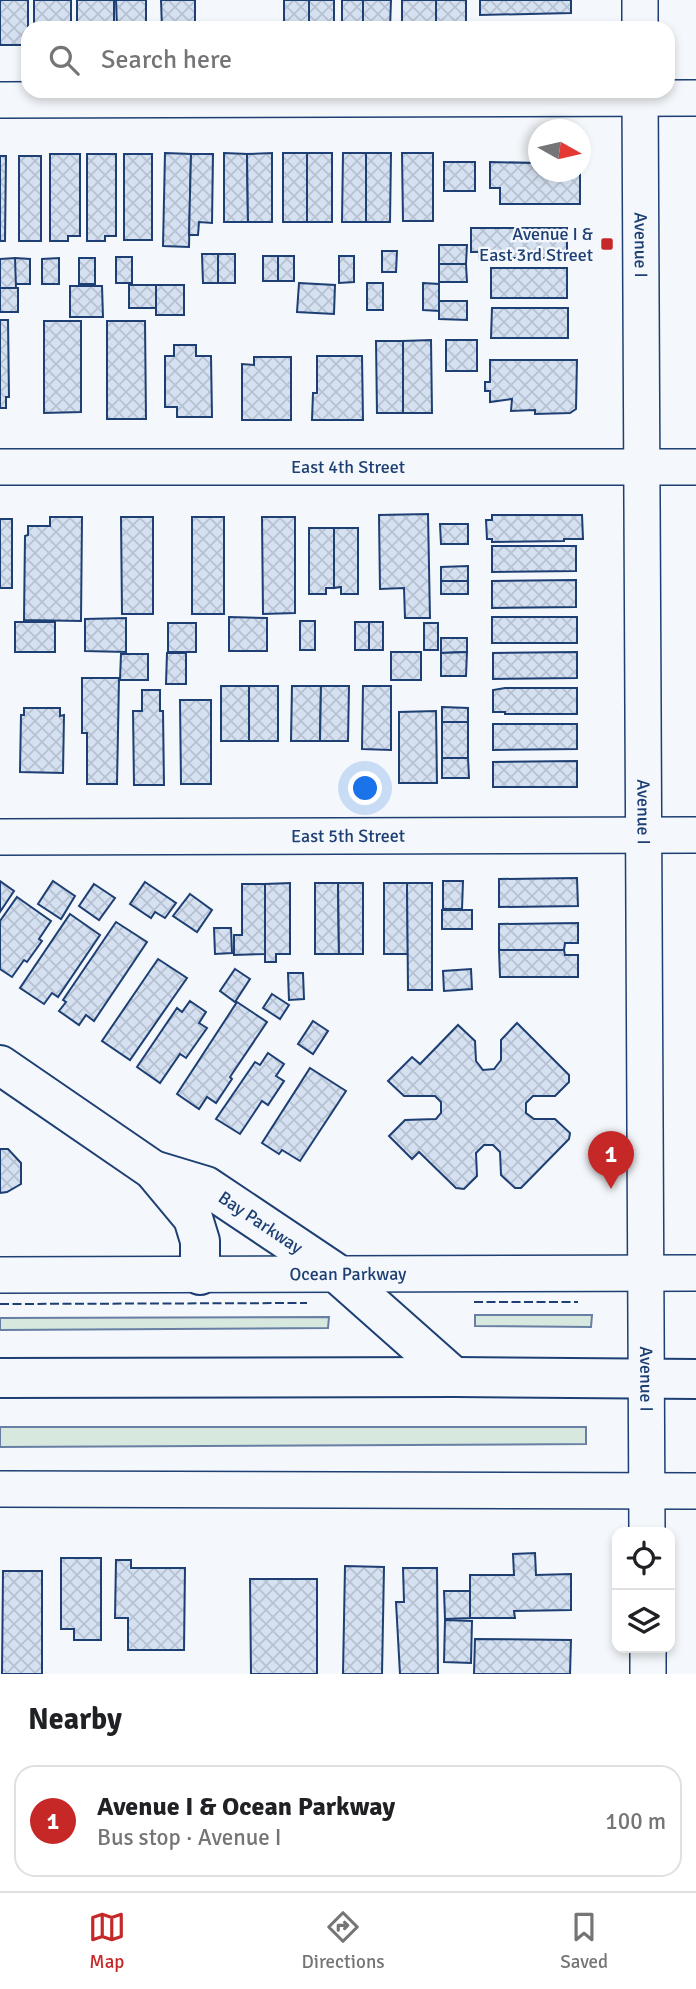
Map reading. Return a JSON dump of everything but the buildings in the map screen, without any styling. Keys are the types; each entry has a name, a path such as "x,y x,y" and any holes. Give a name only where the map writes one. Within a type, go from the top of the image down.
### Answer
{"main road":[{"name":"Bay Parkway","path":"0,1065 153,1170 193,1218 200,1241 200,1275"},
{"name":"Bay Parkway","path":"153,1170 206,1186 338,1275 454,1377"},
{"path":"0,1378 696,1379"}],"street":[{"path":"640,0 640,21"},
{"path":"675,97 696,98"},
{"path":"0,100 256,98"},
{"name":"Avenue I","path":"640,98 647,1527"},
{"name":"East 4th Street","path":"0,467 696,467"},
{"name":"East 5th Street","path":"0,837 696,835"},
{"name":"Ocean Parkway","path":"0,1275 696,1273"},
{"path":"0,1489 696,1491"},
{"path":"648,1653 648,1674"}],"shaded area":[{"path":"475,1315 592,1315 591,1327 475,1326"},
{"path":"329,1317 328,1328 0,1330 0,1318"},
{"path":"0,1427 586,1427 586,1444 0,1447"}],"fence":[{"path":"474,1302 578,1302"},
{"path":"0,1304 307,1303"}],"place":[{"name":"Avenue I & East 3rd Street","path":"607,244"},
{"name":"Avenue I & Ocean Parkway","path":"611,1189"}]}
